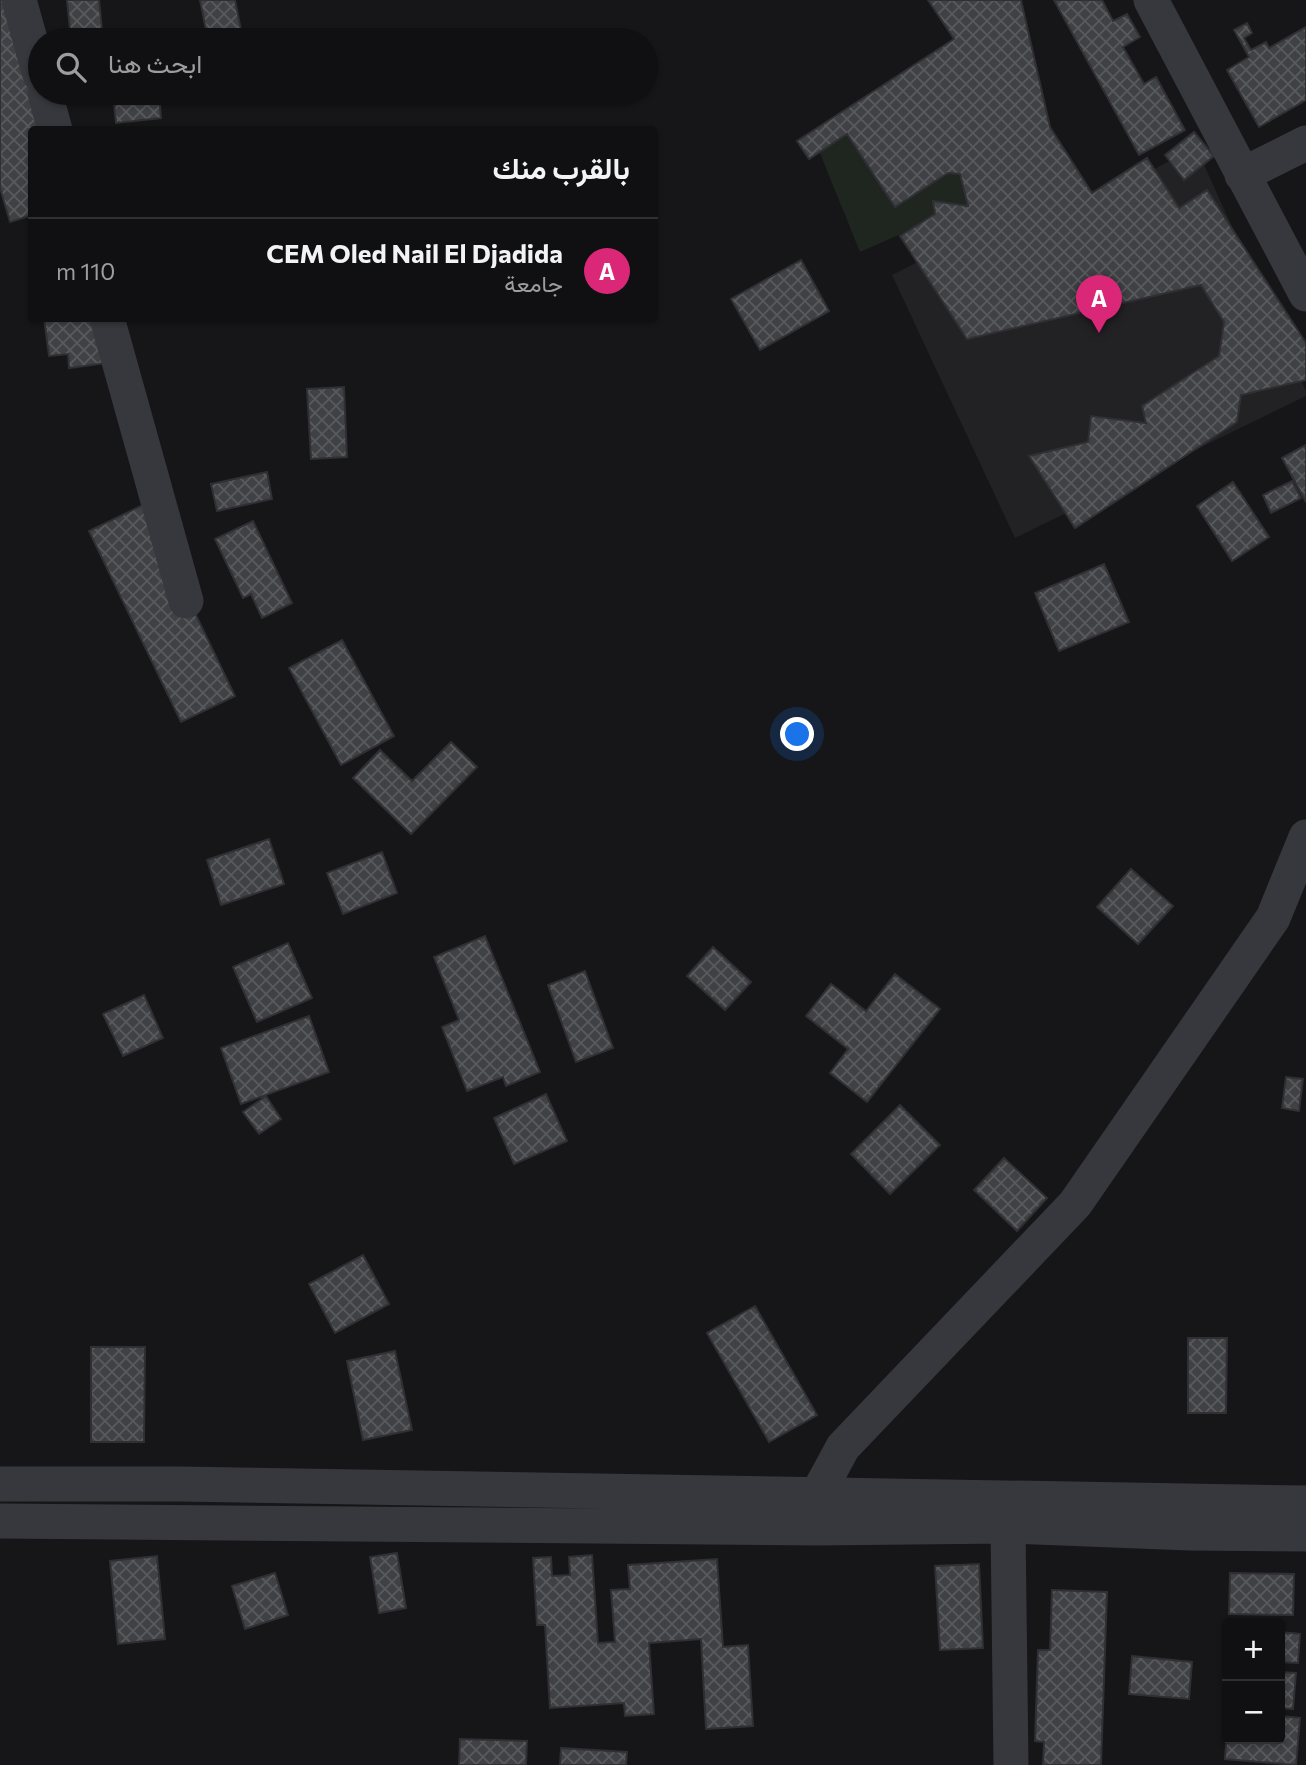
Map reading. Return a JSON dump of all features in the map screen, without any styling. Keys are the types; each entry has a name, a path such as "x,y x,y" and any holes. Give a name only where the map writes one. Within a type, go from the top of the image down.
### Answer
{"street":[{"path":"19,0 28,32"},
{"path":"1152,0 1306,294"},
{"path":"48,105 54,126"},
{"path":"1242,176 1306,143"},
{"path":"108,322 186,601"},
{"path":"818,1512 843,1447 1075,1204 1273,918 1306,837"},
{"path":"0,1485 179,1484 818,1512 1008,1526 1189,1533 1306,1534"},
{"path":"0,1521 818,1512 1306,1503"},
{"path":"1008,1526 1011,1765"}],"shaded area":[{"path":"1014,60 1059,164 860,252 813,136"},
{"path":"1196,147 1306,396 1015,538 892,275 1067,186 1096,200"}],"building":[{"path":"0,0 12,0 28,52 28,105 44,105 51,126 28,126 28,216 10,222 0,188"},
{"path":"67,0 99,0 102,28 70,28"},
{"path":"200,0 235,0 241,28 206,28"},
{"path":"928,0 1021,0 1050,127 1092,193 1147,158 1179,208 1207,190 1306,343 1306,380 1241,395 1237,422 1075,528 1029,456 1088,442 1091,416 1146,423 1142,406 1219,356 1224,322 1201,285 967,339 900,236 935,214 933,201 968,206 960,174 948,173 895,207 847,134 809,159 797,141 954,39"},
{"path":"1054,0 1102,0 1113,21 1127,14 1140,37 1123,47 1144,84 1156,77 1185,130 1139,155"},
{"path":"1247,23 1252,33 1244,38 1251,50 1266,42 1269,48 1306,27 1306,100 1259,127 1227,70 1249,57 1234,30"},
{"path":"114,105 160,105 161,118 116,123"},
{"path":"1194,132 1214,156 1184,180 1165,155"},
{"path":"801,260 829,311 760,350 731,299"},
{"path":"45,322 102,322 107,363 69,368 68,354 49,356"},
{"path":"344,387 347,457 311,459 307,389"},
{"path":"1306,445 1306,502 1282,458"},
{"path":"267,472 272,499 217,511 211,484"},
{"path":"1292,481 1301,498 1271,513 1263,495"},
{"path":"1233,482 1269,537 1232,561 1197,506"},
{"path":"143,505 235,696 181,722 89,531"},
{"path":"253,521 292,603 262,618 251,594 243,598 215,539"},
{"path":"1104,564 1129,622 1059,651 1035,593"},
{"path":"342,640 394,736 341,765 289,668"},
{"path":"451,742 477,767 411,834 353,778 380,750 412,781"},
{"path":"269,839 284,884 221,905 207,860"},
{"path":"382,852 397,893 343,914 327,873"},
{"path":"1131,869 1173,906 1138,944 1097,907"},
{"path":"485,936 540,1072 506,1086 503,1077 467,1091 442,1027 459,1020 434,957"},
{"path":"288,943 312,998 257,1022 233,967"},
{"path":"713,947 751,982 725,1010 687,976"},
{"path":"585,971 613,1048 576,1062 548,985"},
{"path":"895,974 940,1009 867,1102 830,1073 848,1049 806,1016 831,984 866,1011"},
{"path":"144,995 163,1038 123,1056 103,1014"},
{"path":"309,1016 329,1072 241,1104 221,1048"},
{"path":"1286,1077 1303,1079 1299,1111 1282,1108"},
{"path":"546,1094 567,1141 514,1164 494,1118"},
{"path":"266,1096 281,1119 259,1134 243,1112"},
{"path":"900,1105 940,1145 890,1194 851,1154"},
{"path":"1004,1158 1047,1198 1017,1231 974,1190"},
{"path":"363,1255 389,1304 335,1333 309,1284"},
{"path":"755,1306 817,1415 769,1442 707,1333"},
{"path":"1188,1338 1227,1338 1226,1413 1188,1413"},
{"path":"91,1347 145,1347 144,1442 91,1442"},
{"path":"395,1351 412,1430 363,1440 347,1361"},
{"path":"397,1553 406,1608 379,1613 370,1557"},
{"path":"592,1555 598,1643 615,1642 611,1590 630,1589 628,1565 717,1559 723,1647 748,1645 753,1726 706,1729 701,1639 649,1643 654,1714 625,1716 624,1703 550,1708 545,1625 537,1625 533,1558 551,1557 552,1576 570,1575 569,1557"},
{"path":"157,1556 165,1639 118,1644 110,1561"},
{"path":"979,1564 983,1648 940,1650 935,1566"},
{"path":"275,1573 288,1615 245,1629 232,1586"},
{"path":"1230,1573 1294,1574 1293,1615 1229,1614"},
{"path":"1052,1590 1107,1592 1101,1765 1043,1765 1044,1742 1035,1741 1038,1650 1050,1650"},
{"path":"1285,1632 1300,1634 1298,1663 1285,1662"},
{"path":"1132,1656 1192,1662 1189,1699 1129,1694"},
{"path":"1285,1672 1296,1673 1293,1709 1285,1708"},
{"path":"1285,1716 1300,1718 1296,1765 1225,1759 1226,1744 1285,1744"},
{"path":"460,1739 527,1741 526,1765 459,1765"},
{"path":"561,1748 627,1752 626,1765 560,1765"}],"place":[{"name":"CEM Oled Nail El Djadida","path":"1099,333"}]}
